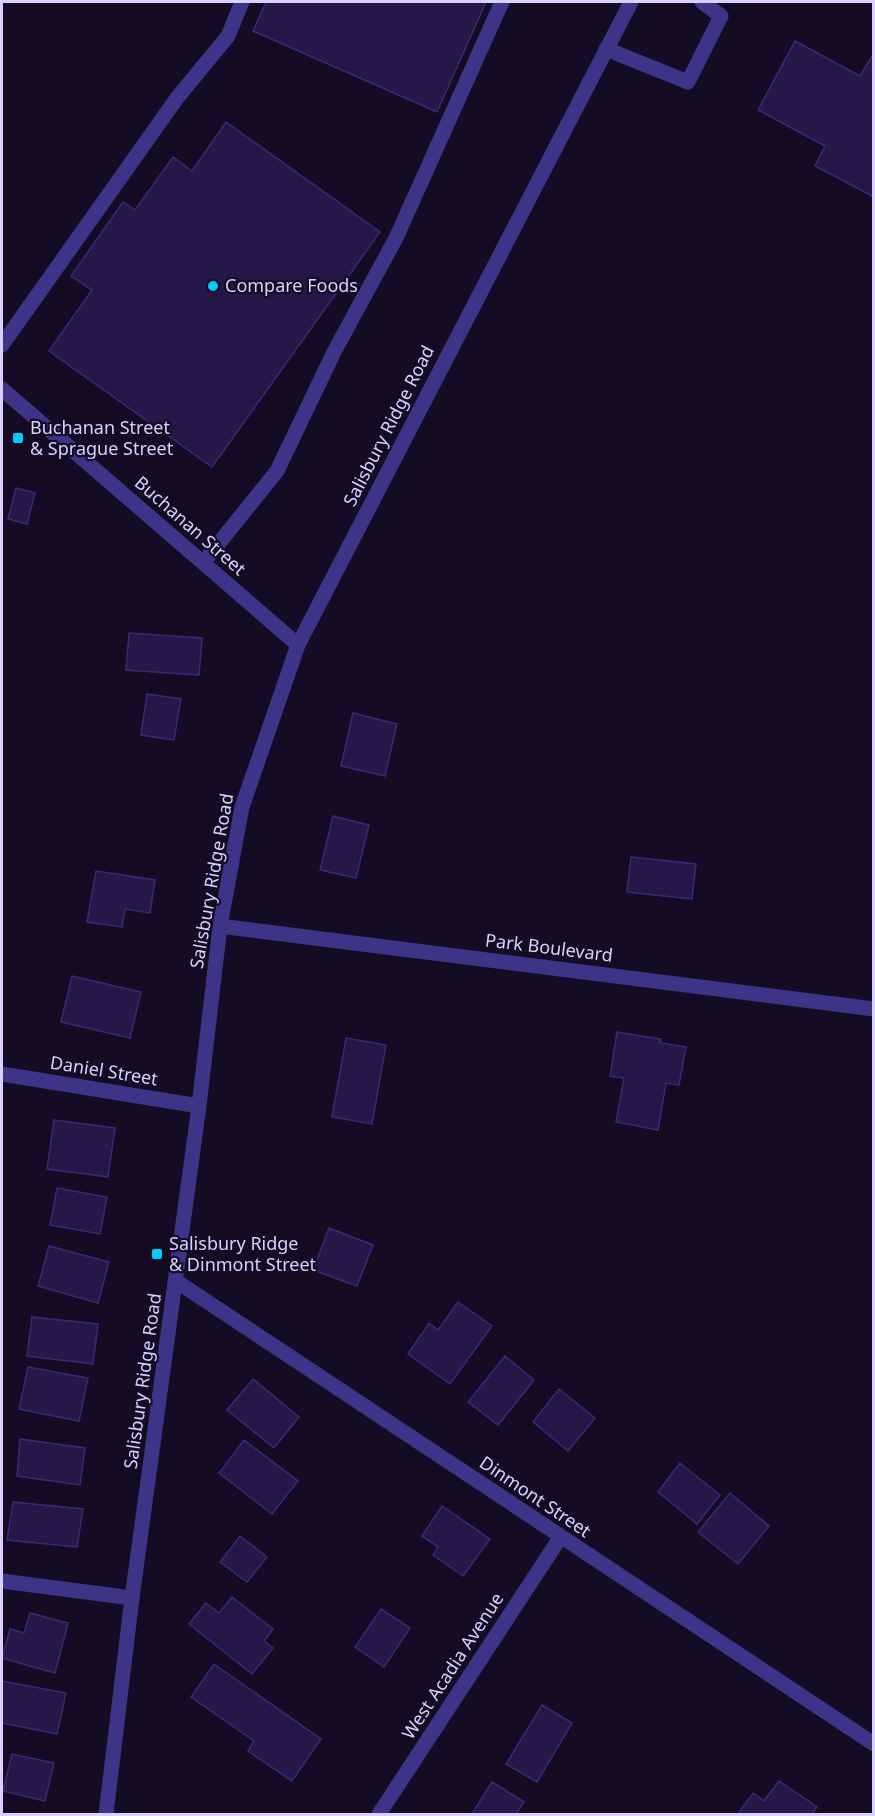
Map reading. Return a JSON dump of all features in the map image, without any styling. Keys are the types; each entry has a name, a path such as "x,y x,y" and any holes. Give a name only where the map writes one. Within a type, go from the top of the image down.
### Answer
{"street":[{"path":"2,345 177,98 228,36 242,2"},
{"path":"203,563 277,471 334,352 396,238 502,2"},
{"name":"Salisbury Ridge Road","path":"106,1815 132,1598 200,1106 220,926 242,807 298,645 630,2"},
{"path":"606,49 688,82 721,16 702,2"},
{"name":"Buchanan Street","path":"2,389 298,645"},
{"name":"Park Boulevard","path":"220,926 873,1009"},
{"name":"Daniel Street","path":"2,1074 200,1106"},
{"name":"Dinmont Street","path":"176,1281 873,1744"},
{"name":"West Acadia Avenue","path":"379,1815 560,1538"},
{"path":"2,1581 132,1598"}],"building":[{"path":"266,2 486,2 437,112 253,31"},
{"path":"795,41 860,76 874,53 874,197 815,166 825,146 758,110"},
{"path":"226,122 380,232 212,467 49,351 92,290 71,276 123,202 135,210 173,157 192,171"},
{"path":"16,488 35,493 27,524 8,519"},
{"path":"129,633 202,638 199,675 126,670"},
{"path":"147,694 181,699 174,740 141,735"},
{"path":"353,713 397,724 385,776 341,766"},
{"path":"333,816 369,825 356,878 320,870"},
{"path":"631,857 696,864 692,899 627,892"},
{"path":"96,871 155,880 150,913 125,909 122,927 87,922"},
{"path":"72,976 141,992 130,1038 61,1022"},
{"path":"617,1032 661,1039 660,1043 686,1047 679,1085 666,1083 658,1130 616,1122 624,1078 610,1076"},
{"path":"346,1038 386,1045 372,1124 332,1117"},
{"path":"54,1120 115,1128 108,1177 47,1169"},
{"path":"57,1188 107,1197 100,1234 50,1225"},
{"path":"329,1228 373,1245 357,1286 313,1270"},
{"path":"49,1246 109,1262 98,1303 38,1286"},
{"path":"458,1302 492,1326 450,1384 408,1354 429,1323 438,1330"},
{"path":"32,1317 98,1324 93,1364 27,1356"},
{"path":"505,1356 534,1380 498,1425 468,1402"},
{"path":"28,1367 88,1378 79,1421 19,1409"},
{"path":"253,1379 299,1417 274,1448 227,1410"},
{"path":"559,1389 595,1418 568,1451 533,1422"},
{"path":"20,1439 85,1448 80,1485 17,1476"},
{"path":"244,1440 298,1481 272,1514 219,1473"},
{"path":"680,1463 720,1495 697,1524 658,1492"},
{"path":"730,1493 769,1526 738,1564 698,1532"},
{"path":"13,1502 83,1509 77,1547 7,1540"},
{"path":"442,1506 490,1539 463,1576 433,1555 438,1547 422,1536"},
{"path":"240,1536 267,1557 247,1582 220,1562"},
{"path":"232,1597 273,1629 264,1641 273,1648 252,1674 189,1624 206,1603 219,1613"},
{"path":"381,1609 410,1628 384,1667 355,1647"},
{"path":"30,1613 68,1623 55,1673 2,1658 10,1629 24,1633"},
{"path":"214,1664 321,1739 292,1781 248,1751 254,1741 191,1697"},
{"path":"2,1681 66,1693 57,1734 2,1723"},
{"path":"542,1705 572,1723 537,1782 506,1764"},
{"path":"12,1754 54,1763 45,1801 3,1791"},
{"path":"779,1781 817,1807 812,1814 738,1814 753,1793 764,1801"},
{"path":"492,1782 524,1802 516,1814 472,1814"}],"place":[{"name":"Compare Foods","path":"213,286"},
{"name":"Buchanan Street & Sprague Street","path":"18,438"},
{"name":"Salisbury Ridge & Dinmont Street","path":"157,1254"}]}
